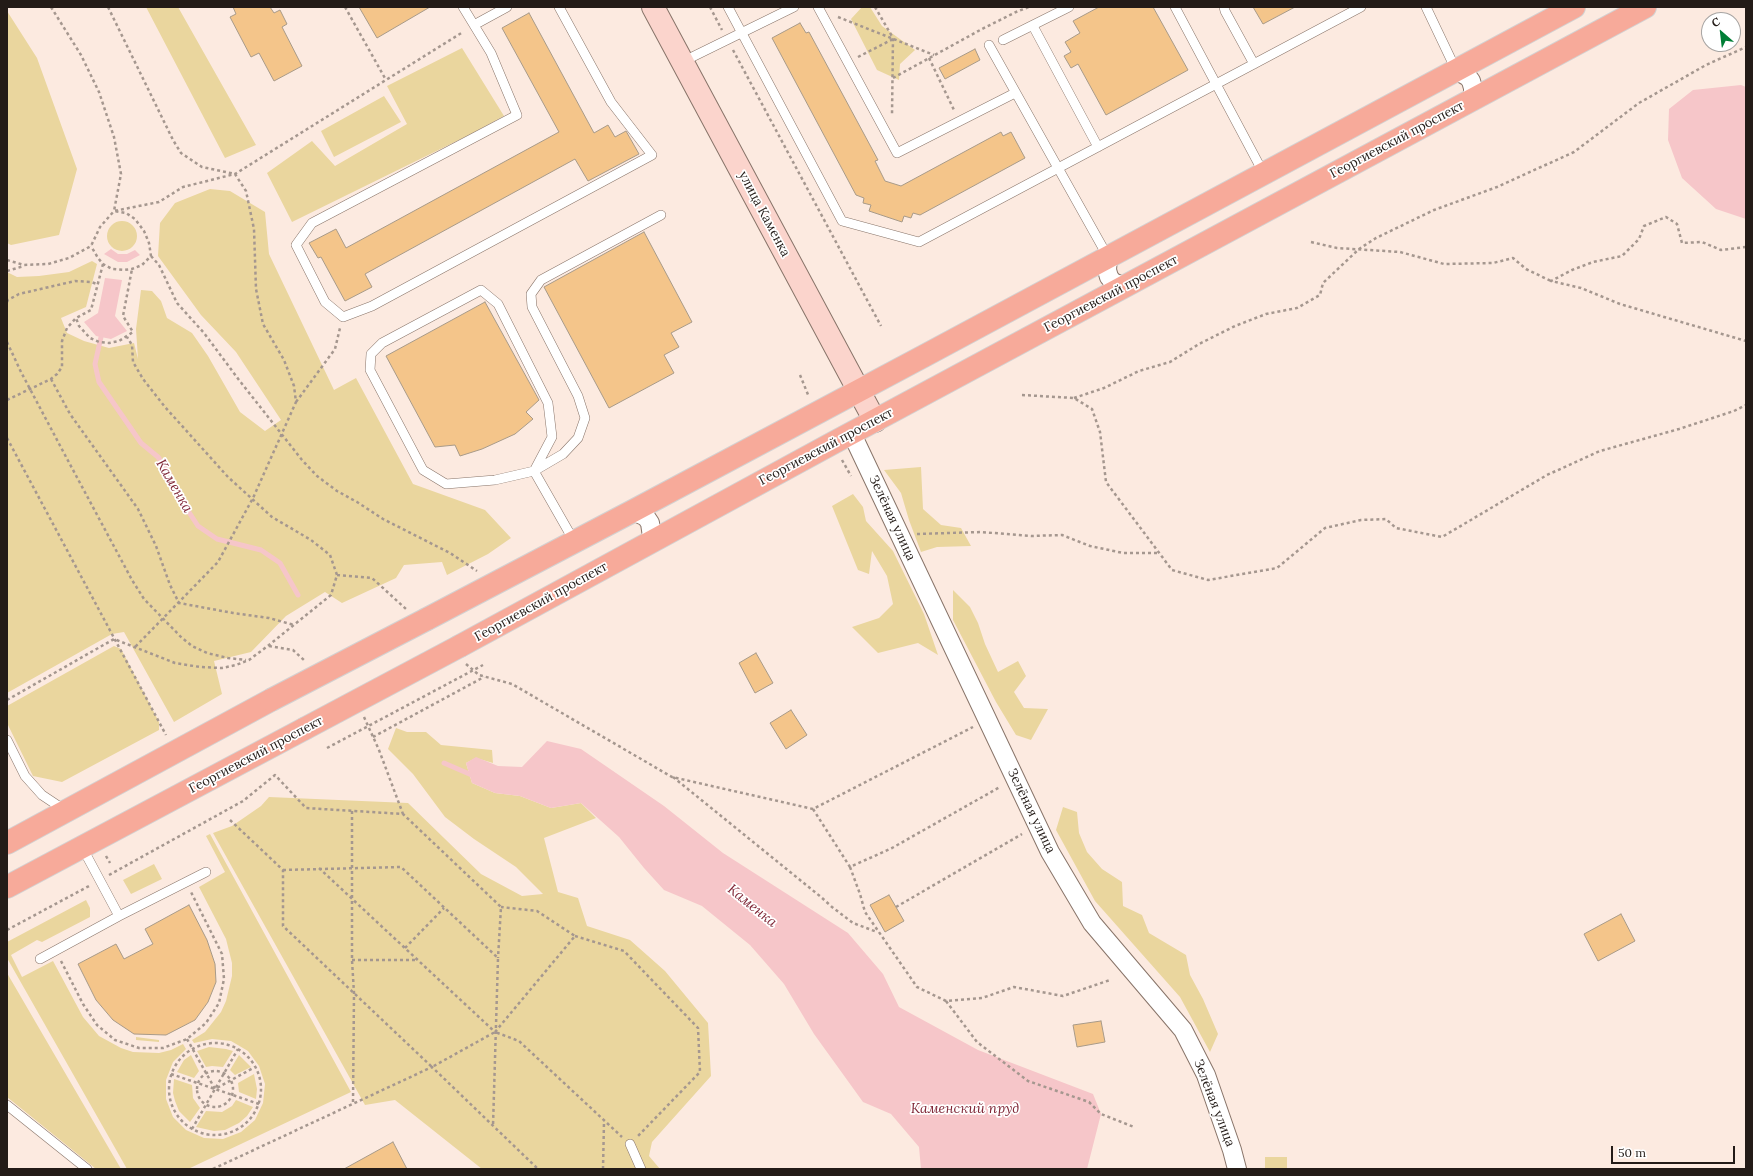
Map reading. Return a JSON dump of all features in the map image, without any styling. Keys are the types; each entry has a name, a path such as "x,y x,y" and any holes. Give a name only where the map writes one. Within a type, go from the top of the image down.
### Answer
{"main road":[{"name":"улица Каменка","path":"653,7 876,421"},
{"path":"7,843 271,700 419,616 633,512 1574,7"},
{"name":"Георгиевский проспект","path":"7,887 304,729 461,653 648,543 1645,7"}],"street":[{"path":"1456,70 1468,77 1471,81 1474,88 1470,101"},
{"path":"1108,257 1108,277 1113,282 1125,287"},
{"name":"Зелёная улица","path":"852,434 986,720 1050,852 1092,923 1183,1030 1206,1075 1232,1150 1237,1169"},
{"path":"633,512 646,517 650,523 652,537 648,543"}],"lane":[{"path":"462,7 491,53 517,115 312,223 296,245 325,302 343,317 372,306 652,155 611,102 559,7"},
{"path":"474,25 507,7"},
{"path":"728,7 842,221 920,242 1361,7"},
{"path":"682,62 726,39 794,7"},
{"path":"1003,40 1068,7"},
{"path":"1175,7 1264,174"},
{"path":"1224,7 1254,64"},
{"path":"1426,7 1456,70"},
{"path":"819,9 897,153 1015,93"},
{"path":"1033,26 1098,147"},
{"path":"989,45 1108,257"},
{"path":"534,471 552,437 548,403 498,304 481,290 382,343 371,354 370,370 423,470 446,484 495,480 534,471 563,454 578,438 585,418 578,396 532,307 531,294 541,280 661,215"},
{"path":"534,471 574,541"},
{"path":"7,740 25,776 42,795 66,811"},
{"path":"82,847 120,916"},
{"path":"40,959 206,872"},
{"path":"7,1106 88,1169"},
{"path":"630,1144 641,1169"}],"path":[{"path":"7,271 24,266 48,264 69,258 92,246 100,227 114,211 121,174 114,137 96,86 81,55 51,7"},
{"path":"108,7 173,140 181,153 202,167 235,174 246,191 254,228 256,289 263,324 284,360 294,386 296,402"},
{"path":"345,7 386,80"},
{"path":"710,7 881,326"},
{"path":"875,7 894,38 892,143"},
{"path":"893,78 982,29 1029,7"},
{"path":"819,9 934,55"},
{"path":"114,211 159,202 183,187 235,174 474,25"},
{"path":"848,62 894,38"},
{"path":"1022,395 1074,398 1104,388 1139,371 1170,362 1199,344 1235,326 1266,314 1296,308 1320,295 1323,283 1359,249 1376,238 1434,210 1497,187 1574,152 1640,103 1706,66 1746,48"},
{"path":"929,58 959,121"},
{"path":"114,211 126,213 135,219 144,231 149,243 151,256 159,265 177,303 204,333 239,380 282,432 302,460 317,476 337,491 383,519 450,553 477,571"},
{"path":"1551,281 1572,270 1593,262 1622,256 1639,239 1644,226 1666,217 1677,224 1682,243 1702,242 1721,250 1746,247"},
{"path":"1311,242 1337,248 1400,252 1444,264 1493,263 1513,258 1526,269 1551,281 1581,288 1620,304 1746,341"},
{"path":"92,246 103,264 112,269 132,269 142,265 151,256"},
{"path":"7,260 24,266"},
{"path":"7,400 51,379 58,374 62,367 62,341 67,328 76,318 91,310 103,264"},
{"path":"76,318 79,326 90,338 99,342 109,343 119,341 133,332 123,316 132,269"},
{"path":"7,302 19,294 75,282 91,282 97,284"},
{"path":"135,648 218,562 253,498 296,402 335,349 343,317"},
{"path":"114,639 175,663 200,667 222,668 249,660 294,626 331,595 337,575 330,556 311,540 272,516 228,477 165,407 143,379 133,362 132,345 127,337"},
{"path":"7,342 132,580 144,599 181,637 192,646 207,653 228,658 249,660"},
{"path":"51,379 70,414 138,509 156,546 170,585 179,602"},
{"path":"1074,398 1092,409 1100,432 1106,482 1172,570 1208,580 1276,568 1325,528 1361,520 1386,518 1396,528 1442,537 1547,475 1600,451 1679,429 1734,411 1746,405"},
{"path":"7,438 166,735"},
{"path":"900,535 981,532 1031,536 1062,535 1090,546 1123,553 1160,553"},
{"path":"337,575 372,578 419,616"},
{"path":"179,602 233,613 268,618 294,626"},
{"path":"7,700 114,639"},
{"path":"461,653 479,675 512,684 672,777 853,923 878,932"},
{"path":"327,748 483,665"},
{"path":"373,737 484,677"},
{"path":"672,777 813,809 986,720"},
{"path":"319,868 495,1032 519,1041 630,1144 700,1072 698,1028 624,951 575,936 537,911 501,907 403,814 379,750"},
{"path":"7,930 244,802 275,775 306,808 403,814"},
{"path":"850,867 906,841 1004,785"},
{"path":"813,809 850,867 865,912 917,987 946,1001 977,1042 1028,1081 1085,1100 1101,1114 1134,1127"},
{"path":"352,811 352,960 354,993 352,1104"},
{"path":"230,820 283,870 401,867 498,958"},
{"path":"896,906 1026,832"},
{"path":"283,870 283,926 432,1066 538,1169"},
{"path":"55,950 83,1004 97,1025 115,1040 139,1048 163,1048 187,1039 206,1023 219,1003 224,979 222,954 186,882"},
{"path":"493,1126 495,1032 501,907"},
{"path":"405,948 444,908"},
{"path":"213,1169 432,1066 495,1032 575,936"},
{"path":"352,960 418,960"},
{"path":"946,1001 982,998 1014,988 1063,996 1110,980"},
{"path":"187,1039 215,1089"},
{"path":"215,1043 227,1045 238,1049 248,1057 255,1067 260,1079 261,1091 258,1104 254,1114 246,1123 231,1132 214,1135 192,1129 182,1121 172,1105 169,1087 172,1074 176,1064 192,1049 215,1043"},
{"path":"192,1129 238,1049"},
{"path":"215,1089 255,1067"},
{"path":"218,1071 224,1073 231,1080 234,1090 233,1095 225,1105 212,1108 206,1105 198,1096 196,1089 197,1083 206,1073 218,1071"},
{"path":"172,1074 258,1104"},
{"path":"604,1121 604,1169"}],"shaded area":[{"path":"146,7 178,7 256,145 225,158"},
{"path":"862,7 870,7 882,26 915,50 900,64 899,80 877,70 851,19"},
{"path":"7,11 37,58 77,169 59,235 11,245 7,243"},
{"path":"462,48 504,116 469,135 292,222 267,173 312,141 335,166 407,124 387,86"},
{"path":"384,96 401,122 334,157 321,131"},
{"path":"210,189 230,191 265,212 269,254 334,390 356,378 413,484 485,510 511,538 488,554 447,575 442,562 404,565 396,578 342,603 325,592 286,616 251,652 214,661 222,694 174,722 124,632 112,634 7,693 7,272 17,277 39,276 69,272 92,261 97,264 86,307 61,318 67,333 84,341 109,348 134,343 138,359 136,329 141,290 152,291 161,301 167,318 192,333 208,356 240,412 265,431 281,420 236,352 201,315 158,256 160,223 175,203"},
{"path":"122,221 128,222 136,230 136,242 128,250 122,251 116,250 108,242 107,236 108,230 116,222"},
{"path":"921,467 923,509 941,525 961,528 971,546 937,547 921,552 901,493 884,470"},
{"path":"853,494 863,507 866,521 893,551 924,614 938,655 918,643 878,653 852,627 879,618 893,604 887,576 872,551 869,574 858,570 832,506"},
{"path":"953,590 970,607 998,672 1018,661 1026,676 1014,692 1024,708 1048,709 1031,740 1016,735 996,702 953,620"},
{"path":"114,646 121,649 159,722 159,730 62,782 33,776 7,723 7,706"},
{"path":"396,728 407,732 426,732 441,745 492,750 493,763 476,758 466,763 472,783 495,793 520,796 551,808 581,803 596,818 544,838 558,892 578,898 587,926 630,940 665,971 708,1023 711,1076 652,1142 649,1156 660,1169 482,1169 395,1100 365,1105 213,833 232,826 261,806 269,797 408,803 481,874 522,896 543,894 516,867 474,839 445,817 413,774 388,749"},
{"path":"1063,807 1077,812 1079,833 1087,852 1102,869 1122,882 1123,906 1142,915 1149,933 1186,955 1190,975 1203,999 1218,1034 1210,1052 1180,997 1095,901 1056,830"},
{"path":"210,834 351,1092 188,1169 127,1169 7,958 7,942 86,900 90,908 90,917 42,942 37,940 11,955 22,977 53,961 83,1017 99,1036 121,1048 133,1052 159,1053 171,1050 183,1044 186,1049 173,1062 166,1080 166,1099 173,1117 186,1130 204,1138 223,1139 241,1132 255,1120 263,1103 265,1084 259,1066 248,1051 231,1041 212,1039 194,1043 192,1040 205,1032 221,1012 226,1001 232,976 232,963 226,939 199,887 225,872 206,836"},
{"path":"154,864 162,879 131,894 123,880"},
{"path":"7,973 121,1169 96,1169 7,1097"},
{"path":"136,1037 159,1040 159,1042 136,1040"},
{"path":"209,1047 233,1051 223,1067 206,1067 197,1051"},
{"path":"191,1055 199,1071 194,1078 177,1072 184,1060"},
{"path":"239,1055 251,1067 235,1075 230,1070"},
{"path":"254,1074 257,1089 256,1099 239,1092 238,1083"},
{"path":"174,1079 192,1085 193,1098 200,1108 190,1122 179,1111 175,1101 173,1093"},
{"path":"236,1100 253,1107 247,1116 239,1123 225,1130 214,1131 196,1127 206,1111 222,1112 232,1106"},
{"path":"1265,1157 1287,1157 1287,1169 1265,1169"}],"water":[{"path":"1741,85 1746,87 1746,219 1716,209 1682,178 1668,140 1669,109 1693,90"},
{"path":"111,249 118,254 127,254 135,250 140,255 127,262 118,262 104,254"},
{"path":"105,278 122,280 115,316 127,331 111,339 96,336 84,322 98,313"},
{"name":"Каменский пруд","path":"547,741 581,749 664,806 723,853 848,933 883,974 899,1007 978,1050 1093,1094 1101,1114 1087,1169 921,1169 919,1147 891,1114 863,1102 814,1034 784,984 750,945 702,906 664,890 619,837 581,803 551,808 520,796 495,793 472,783 466,763 476,757 498,766 522,767"}],"building":[{"path":"233,7 270,7 274,13 280,10 287,24 282,27 302,66 274,81 259,53 251,57 230,17 236,14"},
{"path":"359,7 430,7 377,38"},
{"path":"1099,7 1153,7 1188,70 1106,115 1078,64 1071,68 1064,56 1071,52 1065,42 1080,33 1073,21"},
{"path":"1253,7 1295,7 1263,24"},
{"path":"529,13 594,133 608,125 615,137 626,131 639,154 588,181 575,159 365,274 372,287 345,301 321,257 318,258 309,243 336,229 346,248 559,132 502,28"},
{"path":"800,23 806,33 809,32 878,160 875,161 885,181 901,186 1001,132 1003,136 1011,132 1025,158 920,215 913,213 911,218 904,216 902,222 869,211 871,205 863,203 864,198 856,195 772,38"},
{"path":"975,49 980,60 945,79 939,68"},
{"path":"644,232 692,322 671,333 679,347 664,355 674,373 609,408 544,287"},
{"path":"485,302 539,400 526,412 533,419 515,434 482,449 460,456 455,445 435,447 386,356"},
{"path":"756,653 773,683 755,693 739,663"},
{"path":"791,710 807,735 786,749 770,723"},
{"path":"889,895 904,921 885,932 870,905"},
{"path":"189,905 207,940 215,964 216,982 208,1002 195,1020 166,1035 134,1034 113,1020 96,1000 78,964 116,944 124,959 153,944 145,929"},
{"path":"1621,914 1635,941 1598,961 1584,934"},
{"path":"1101,1021 1105,1042 1077,1047 1073,1025"},
{"path":"393,1142 407,1169 344,1169"}],"waterway":[{"name":"Каменка","path":"101,337 95,364 99,382 141,443 158,457 169,473 181,500 198,526 217,539 261,550 280,563 298,595"},
{"name":"Каменка","path":"444,763 474,776"}]}
